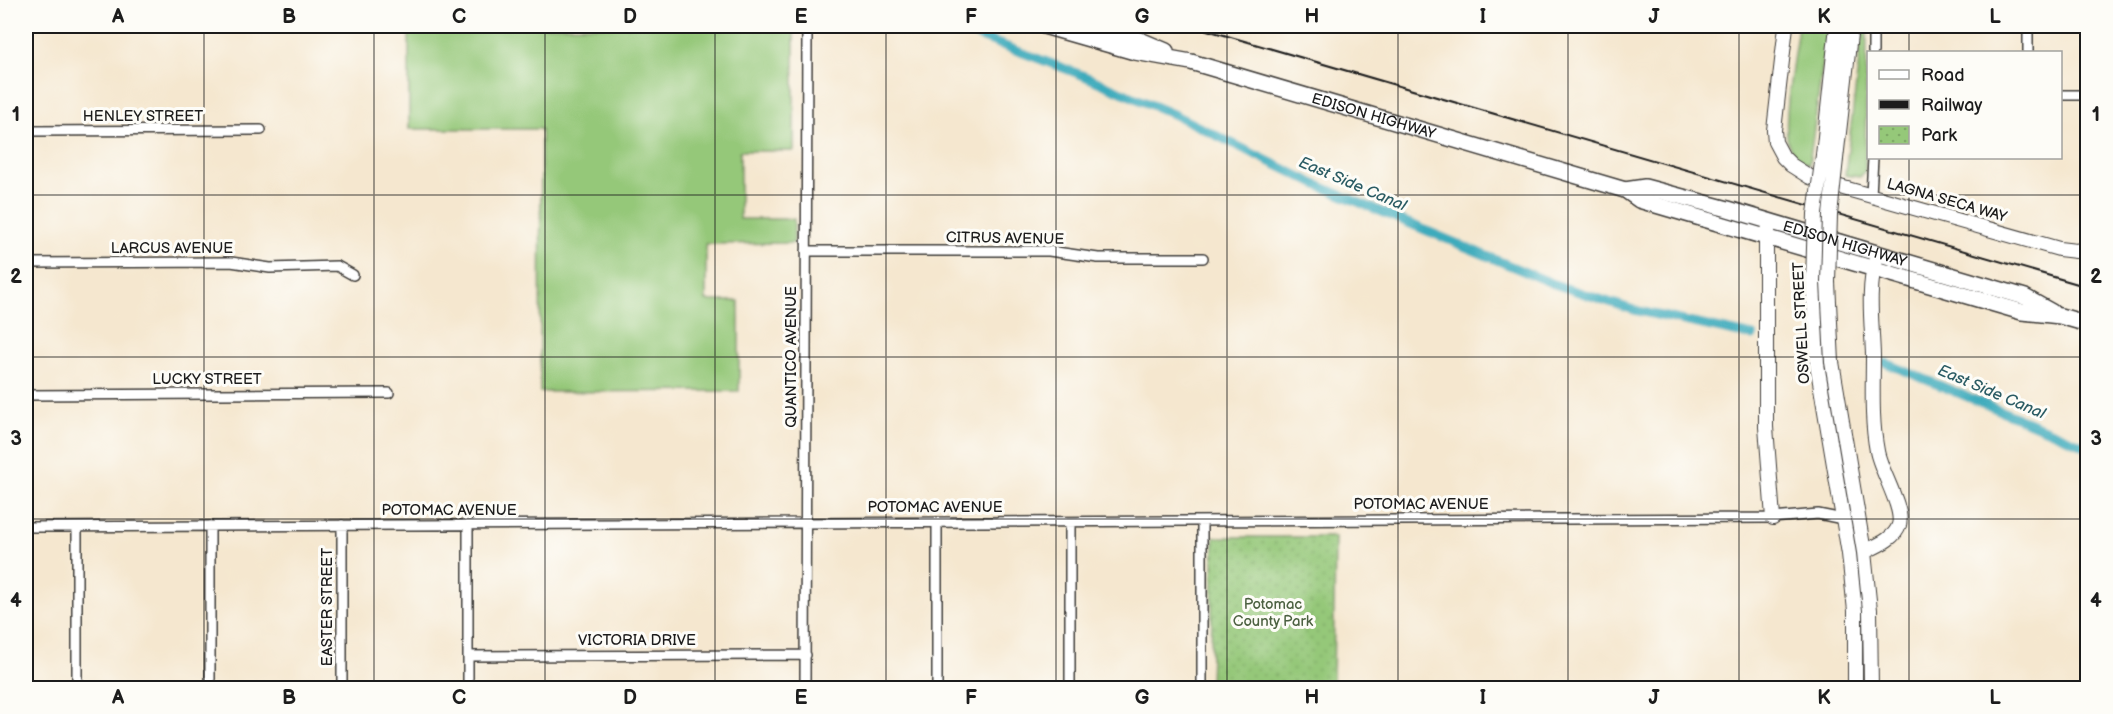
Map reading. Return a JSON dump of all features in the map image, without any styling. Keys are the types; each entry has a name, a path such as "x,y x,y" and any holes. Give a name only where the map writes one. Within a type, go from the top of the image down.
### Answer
{"main road":[{"name":"EDISON HIGHWAY","path":"1044,26 1135,52 1191,62 1624,190 1638,200 2022,312 2060,316 2088,324"},
{"name":"EDISON HIGHWAY","path":"1090,26 1140,40 1191,62"},
{"name":"LAGNA SECA WAY","path":"1786,26 1773,130 1775,142 1783,157 1791,165 1810,177 1826,183 2059,249 2076,251 2088,248"},
{"name":"OSWELL STREET","path":"1837,26 1829,157 1828,282 1832,362 1864,552 1870,610 1871,688"},
{"name":"OSWELL STREET","path":"1851,26 1829,157 1815,214 1813,282 1817,364 1843,519 1855,611 1855,688"},
{"name":"EDISON HIGHWAY","path":"1624,190 1645,187 1771,222 2025,297 2060,316"},
{"path":"1771,222 1766,238 1766,427 1773,518"},
{"path":"1864,552 1894,534 1899,525 1899,513 1877,453 1874,430 1873,269 1877,253"}],"street":[{"name":"QUANTICO AVENUE","path":"806,688 807,26"},
{"path":"2028,26 2028,51"},
{"path":"1873,34 1873,51"},
{"path":"2062,94 2088,94"},
{"name":"HENLEY STREET","path":"26,131 261,130"},
{"path":"1870,195 1873,159"},
{"name":"CITRUS AVENUE","path":"806,251 1049,251 1098,258 1203,258"},
{"name":"LARCUS AVENUE","path":"26,263 231,262 270,268 337,266 352,276"},
{"name":"LUCKY STREET","path":"26,395 389,393"},
{"name":"POTOMAC AVENUE","path":"26,527 1773,518 1818,514 1843,519"},
{"path":"1202,521 1202,688"},
{"path":"937,688 938,522"},
{"path":"1070,522 1070,688"},
{"name":"EASTER STREET","path":"342,525 342,688"},
{"path":"468,525 468,688"},
{"path":"210,526 210,688"},
{"path":"77,527 77,688"},
{"name":"VICTORIA DRIVE","path":"468,656 806,655"}],"green space":[{"path":"409,26 794,26 794,151 740,151 740,219 794,219 794,243 706,244 706,301 739,301 739,391 540,392 541,129 409,129"},
{"path":"1798,26 1828,26 1809,165 1793,152 1787,136 1788,106"},
{"path":"1863,26 1881,26 1881,28 1867,29 1865,171 1860,177 1845,175"},
{"name":"Potomac County Park","path":"1214,537 1335,537 1333,688 1210,688"}],"waterway":[{"name":"East Side Canal","path":"951,26 1082,75 1175,115 1315,184 1554,284 1634,310 1753,336"},
{"name":"East Side Canal","path":"1886,363 2088,447"}],"railway":[{"path":"1193,26 2088,287"}]}
